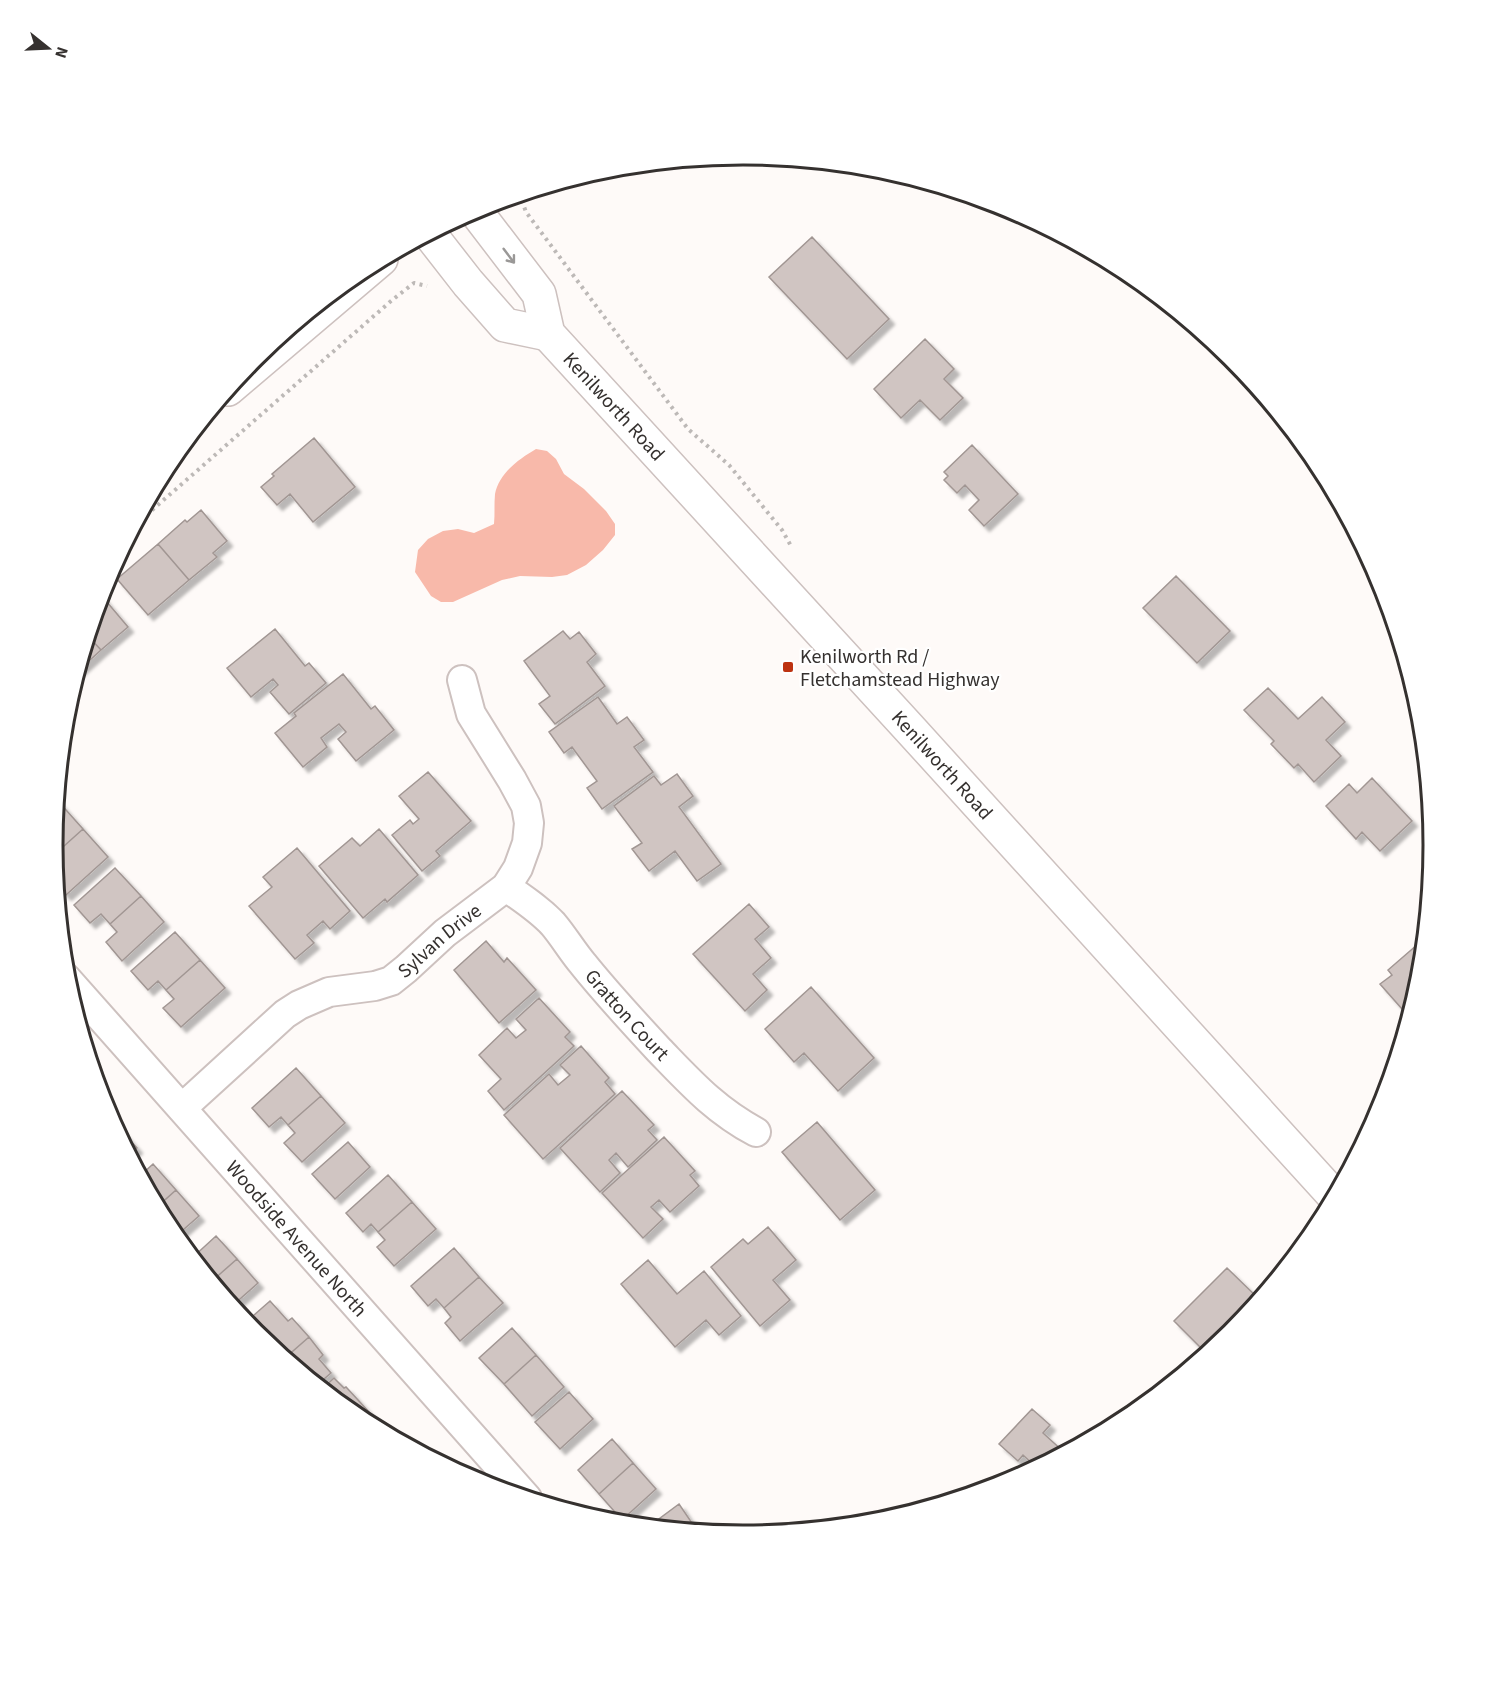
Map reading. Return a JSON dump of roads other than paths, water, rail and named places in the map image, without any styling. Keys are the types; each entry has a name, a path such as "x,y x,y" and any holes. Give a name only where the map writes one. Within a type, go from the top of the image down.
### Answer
{"main road":[{"name":"Kenilworth Road","path":"480,217 539,294 548,334 1329,1191"},
{"name":"Kenilworth Road","path":"434,240 505,325 548,334"}],"street":[{"name":"Sylvan Drive","path":"182,1108 285,1014 329,992 375,987 391,981 445,933 506,887 518,868 527,843 529,823 526,806 471,714 462,680"},
{"name":"Gratton Court","path":"506,887 552,923 582,964 632,1022 714,1106 756,1132"},
{"name":"Woodside Avenue North","path":"80,993 516,1486"}],"place":[{"name":"Kenilworth Rd / Fletchamstead Highway","path":"788,667"}]}
